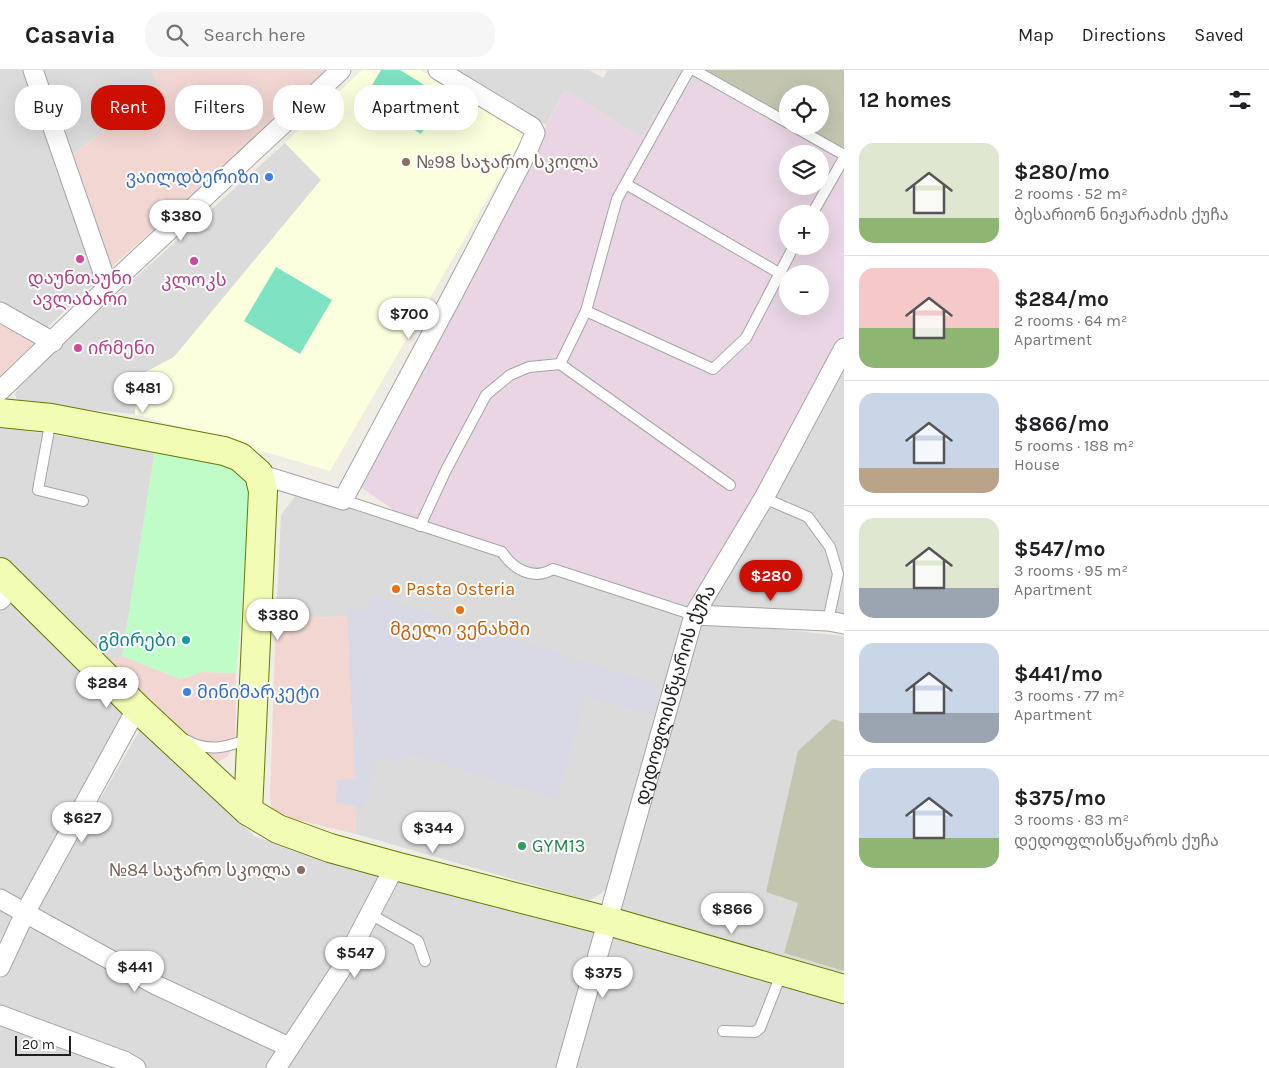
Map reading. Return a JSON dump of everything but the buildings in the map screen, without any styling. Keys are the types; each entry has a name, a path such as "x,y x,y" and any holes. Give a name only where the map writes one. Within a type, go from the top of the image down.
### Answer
{"street":[{"path":"33,70 108,288"},
{"path":"0,391 340,70"},
{"path":"0,413 51,418 224,451 240,457 259,474 343,500 453,294 535,133 532,127 438,70"},
{"path":"0,312 53,342"},
{"name":"დედოფლისწყაროს ქუჩა","path":"566,1068 694,614 764,498 844,348"},
{"path":"248,812 263,492 259,474"},
{"path":"4,586 248,812 285,832 330,848 608,921 844,989"},
{"path":"694,614 836,623"},
{"path":"0,967 25,913 137,708"},
{"path":"276,1068 340,971 395,866"},
{"path":"0,899 156,985 289,1047"},
{"path":"0,1015 124,1061 136,1068"}],"lane":[{"path":"560,364 586,311 618,199 689,70"},
{"path":"694,70 779,118"},
{"path":"808,135 844,156 817,205"},
{"path":"586,311 713,369 746,338 779,272 626,184"},
{"path":"420,526 446,470 486,395 510,375 529,367 560,364 730,485"},
{"path":"51,418 38,490 83,501"},
{"path":"764,498 808,517 830,547 838,574 836,623"},
{"path":"343,500 502,552 510,564 523,572 538,574 547,573 553,569 694,614"},
{"path":"137,708 173,734 195,745 209,749 252,738"},
{"path":"370,914 418,941 425,961"},
{"path":"724,1031 755,1032 760,1028 783,972"}],"shaded area":[{"path":"0,70 27,70 32,85 15,85 15,130 47,130 97,279 96,283 44,330 0,306"},
{"path":"41,70 151,70 158,85 91,85 91,130 104,130 71,156 62,130 81,130 81,85 46,85"},
{"path":"151,70 331,70 314,85 273,85 273,122 108,270 71,156 105,130 165,130 165,85 158,85"},
{"path":"362,70 420,70 446,85 354,85 354,130 478,130 478,104 526,132 330,471 135,414 138,376 174,357 321,180 285,143 299,130 344,130 344,87"},
{"path":"456,70 589,70 603,78 608,70 703,70 693,88 675,79 641,138 565,90 546,125"},
{"path":"703,70 779,114 779,135 816,135 842,150 844,146 844,332 690,612 419,528 358,485 565,90 641,138 675,79 693,88"},
{"path":"704,70 844,70 844,146 842,150 816,135 829,135 829,85 779,85 779,113"},
{"path":"285,143 322,179 174,357 138,376 135,414 19,403 15,395 20,382"},
{"path":"0,316 43,340 0,382"},
{"path":"844,333 844,619 707,606"},
{"path":"0,427 155,450 122,656 107,662 0,556"},
{"path":"299,491 690,612 606,890 589,901 356,834 348,616 276,620 281,515"},
{"path":"372,595 660,685 652,714 586,697 556,799 407,753 397,763 379,757 363,808 336,802 337,780 355,779 347,608 368,610"},
{"path":"11,599 129,718 21,907 0,896 0,610"},
{"path":"348,616 356,834 272,814 270,797 276,620"},
{"path":"699,621 844,636 844,722 833,719 766,892 798,903 784,953 844,971 844,980 618,917"},
{"path":"122,656 180,679 203,672 236,673 235,742 228,756 218,762 205,759 107,662"},
{"path":"833,719 844,722 844,971 784,953 798,903 766,892 798,751"},
{"path":"141,728 255,837 386,874 335,963 282,1045 33,915"},
{"path":"398,877 844,1001 844,1068 282,1068"},
{"path":"0,908 13,916 0,940"},
{"path":"26,923 278,1049 266,1068 143,1068 0,1011 0,980"},
{"path":"0,1025 117,1068 0,1068"}],"green space":[{"path":"381,70 400,70 424,85 372,85"},
{"path":"414,130 423,130 421,134"},
{"path":"276,267 332,300 300,354 244,321"},
{"path":"155,450 235,465 253,486 236,673 203,672 180,679 122,656"}],"place":[{"name":"№98 საჯარო სკოლა","path":"406,162"},
{"name":"ვაილდბერიზი","path":"269,177"},
{"name":"დაუნთაუნი ავლაბარი","path":"80,259"},
{"name":"კლოკს","path":"194,261"},
{"name":"ირმენი","path":"78,348"},
{"name":"Pasta Osteria","path":"396,589"},
{"name":"მგელი ვენახში","path":"460,610"},
{"name":"გმირები","path":"186,640"},
{"name":"მინიმარკეტი","path":"187,692"},
{"name":"GYM13","path":"522,846"},
{"name":"№84 საჯარო სკოლა","path":"301,870"}]}
